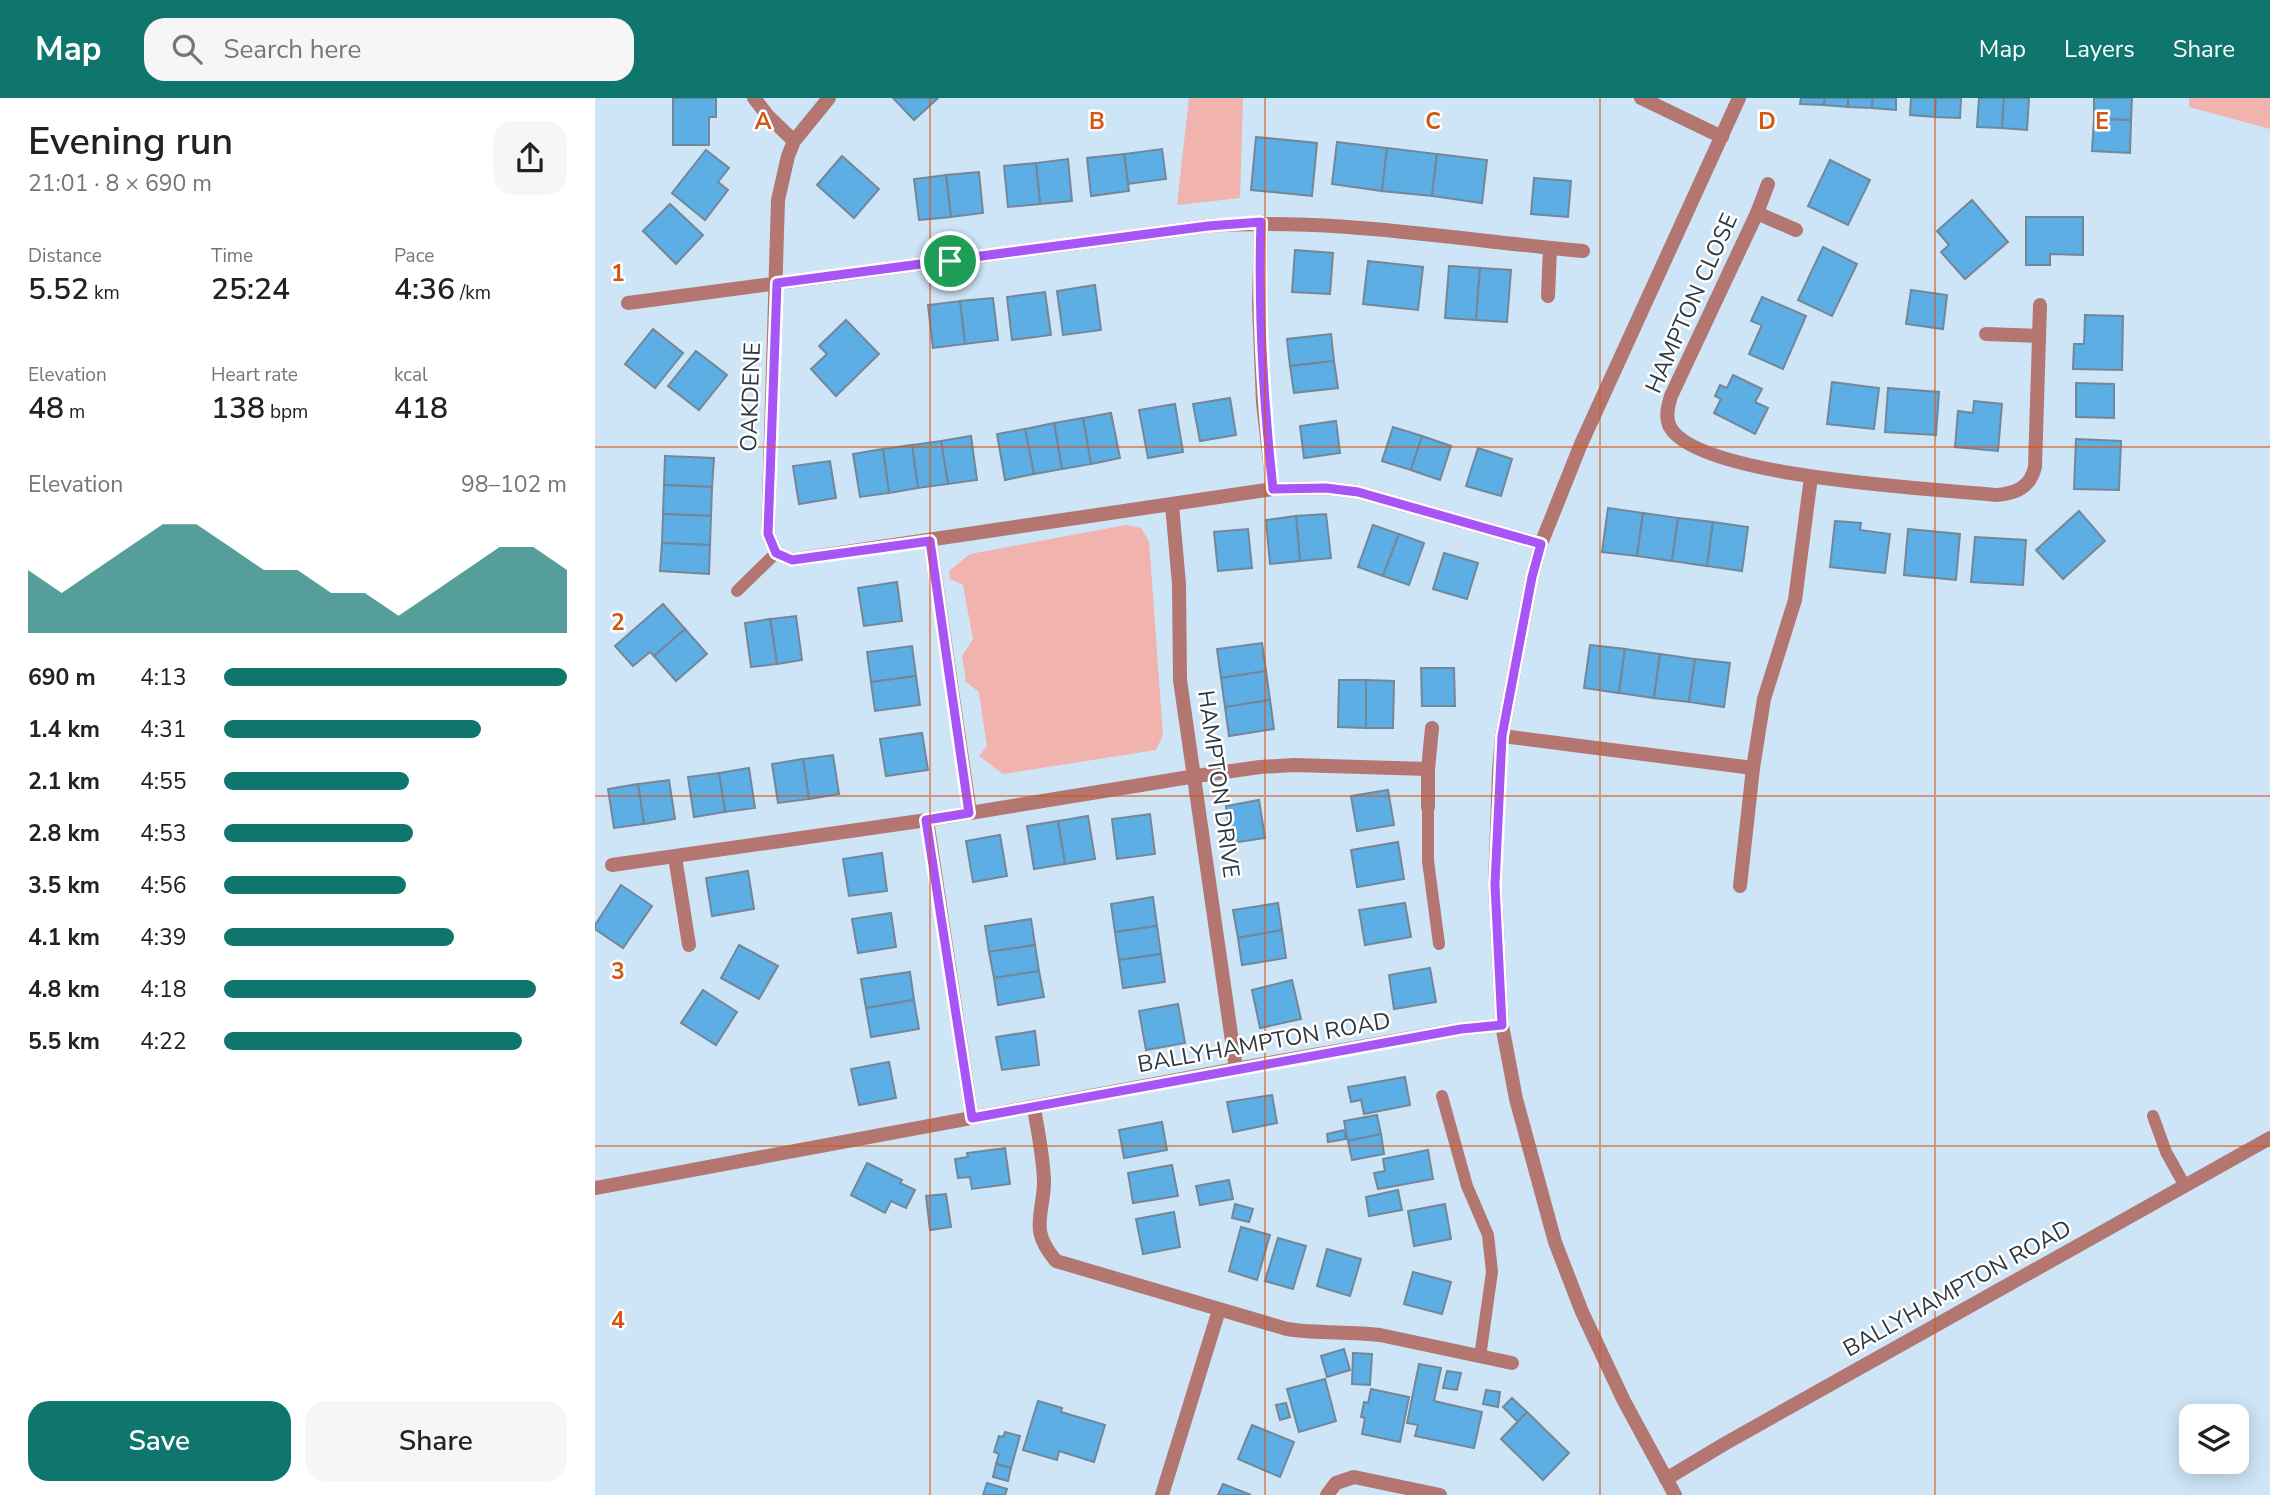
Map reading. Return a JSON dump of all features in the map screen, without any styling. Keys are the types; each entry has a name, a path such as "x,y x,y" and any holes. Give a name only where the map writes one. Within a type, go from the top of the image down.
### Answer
{"street":[{"path":"754,98 768,116 795,141"},
{"name":"OAKDENE","path":"776,553 768,534 778,200 785,167 795,141 829,98"},
{"path":"1641,98 1722,137"},
{"path":"1675,1495 1624,1401 1555,1241 1516,1099 1502,1025 1495,885 1502,736 1532,577 1541,544 1581,444 1739,98"},
{"name":"HAMPTON CLOSE","path":"1768,184 1757,213 1673,387 1668,405 1668,418 1672,429 1683,439 1712,454 1751,467 1811,477 1997,495 2024,487 2032,477 2035,467 2040,305"},
{"name":"HAMPTON CLOSE","path":"1757,213 1796,230"},
{"path":"1261,222 1260,329 1263,403 1273,489"},
{"path":"628,303 1208,226 1261,222 1311,223 1583,251"},
{"path":"1548,296 1551,248"},
{"path":"1986,334 2039,336"},
{"path":"1740,886 1753,768 1768,682 1795,600 1811,477"},
{"path":"776,553 792,560 1273,489 1326,488 1358,492 1541,544"},
{"name":"HAMPTON DRIVE","path":"1172,505 1179,584 1180,680 1196,776 1236,1069"},
{"path":"930,541 969,813"},
{"path":"1428,807 1433,728"},
{"path":"1502,736 1753,768"},
{"path":"612,865 926,820 1196,776 1294,765 1429,769"},
{"path":"926,820 972,1118"},
{"path":"675,857 689,945"},
{"name":"BALLYHAMPTON ROAD","path":"595,1188 1236,1069 1461,1029 1502,1025"},
{"path":"1034,1108 1044,1185 1039,1212 1039,1232 1045,1248 1056,1261 1287,1329 1316,1333 1380,1335 1512,1363"},
{"name":"BALLYHAMPTON ROAD","path":"1666,1479 2270,1138"},
{"path":"1162,1495 1219,1310"},
{"path":"1327,1495 1336,1483 1354,1477 1440,1495"}],"lane":[{"path":"737,591 776,553"},
{"path":"1428,807 1428,861 1439,944"},
{"path":"1442,1096 1467,1186 1488,1235 1492,1272 1480,1357"},
{"path":"2153,1116 2167,1152 2185,1186"}],"shaded area":[{"path":"1189,98 1243,98 1240,198 1177,205"},
{"path":"2189,98 2270,98 2270,129 2189,107"},
{"path":"1126,525 1141,528 1149,541 1163,735 1156,750 1003,774 979,756 987,746 979,692 966,682 962,656 973,639 963,585 950,579 949,571 970,554"}],"building":[{"path":"673,98 716,98 716,117 709,117 709,145 673,145"},
{"path":"893,98 938,98 914,120"},
{"path":"1801,98 1825,98 1824,105 1800,104"},
{"path":"1825,98 1848,98 1848,107 1824,105"},
{"path":"1848,98 1873,98 1872,108 1848,107"},
{"path":"1873,98 1896,98 1896,110 1872,108"},
{"path":"1911,98 1936,98 1935,117 1910,115"},
{"path":"1936,98 1961,98 1960,118 1935,117"},
{"path":"1979,98 2004,98 2002,128 1977,127"},
{"path":"2004,98 2029,98 2027,130 2002,128"},
{"path":"2094,98 2132,98 2131,120 2094,119"},
{"path":"2094,119 2131,120 2130,153 2092,151"},
{"path":"1256,137 1317,143 1312,196 1251,190"},
{"path":"1337,142 1387,148 1382,191 1332,184"},
{"path":"1387,148 1437,154 1432,196 1382,191"},
{"path":"1162,149 1166,179 1128,184 1124,154"},
{"path":"706,150 729,168 718,182 728,190 705,220 672,193"},
{"path":"1124,154 1129,191 1091,196 1087,158"},
{"path":"1437,154 1487,160 1482,203 1432,196"},
{"path":"842,156 879,189 854,218 817,185"},
{"path":"1068,159 1072,201 1040,204 1036,163"},
{"path":"1830,160 1870,180 1848,225 1808,206"},
{"path":"1036,163 1040,204 1008,207 1004,166"},
{"path":"979,172 983,213 951,217 946,175"},
{"path":"946,175 951,217 919,220 914,179"},
{"path":"1534,178 1571,181 1568,217 1531,214"},
{"path":"1972,200 2008,242 1965,279 1941,252 1949,245 1937,231"},
{"path":"670,204 703,235 676,264 643,231"},
{"path":"2026,217 2083,217 2083,255 2050,254 2050,265 2026,265"},
{"path":"1823,247 1857,264 1832,316 1798,300"},
{"path":"1295,250 1333,253 1330,294 1292,292"},
{"path":"1368,261 1423,267 1418,310 1363,304"},
{"path":"1449,266 1480,268 1476,320 1445,318"},
{"path":"1480,268 1511,270 1507,322 1476,320"},
{"path":"1095,285 1101,330 1063,335 1057,291"},
{"path":"1911,290 1947,295 1943,329 1906,324"},
{"path":"1045,292 1051,335 1012,340 1007,297"},
{"path":"1762,297 1806,316 1783,369 1749,354 1762,325 1751,321"},
{"path":"993,298 998,340 965,344 960,301"},
{"path":"960,301 965,344 933,348 928,305"},
{"path":"2085,315 2123,316 2122,370 2073,369 2074,344 2084,344"},
{"path":"846,320 879,354 836,396 811,369 827,354 819,346"},
{"path":"653,329 683,353 655,388 625,364"},
{"path":"1331,334 1334,361 1290,366 1287,339"},
{"path":"696,351 727,375 699,410 668,386"},
{"path":"1334,361 1338,388 1294,393 1290,366"},
{"path":"1733,375 1762,389 1755,402 1768,408 1755,434 1714,413 1721,399 1715,396 1720,385 1727,388"},
{"path":"1832,382 1879,388 1874,429 1827,424"},
{"path":"2076,383 2114,384 2114,418 2076,417"},
{"path":"1888,388 1939,392 1936,435 1885,432"},
{"path":"1230,398 1236,435 1200,441 1193,404"},
{"path":"1974,401 2002,404 1998,451 1955,447 1958,411 1973,413"},
{"path":"1175,404 1183,452 1148,458 1139,410"},
{"path":"1111,413 1120,458 1091,464 1083,418"},
{"path":"1083,418 1091,464 1062,469 1054,423"},
{"path":"1336,421 1340,453 1304,458 1300,426"},
{"path":"1054,423 1062,469 1034,474 1025,429"},
{"path":"1393,427 1422,436 1411,470 1382,461"},
{"path":"1025,429 1034,474 1005,480 997,434"},
{"path":"971,436 977,480 948,484 941,441"},
{"path":"1422,436 1451,446 1440,480 1411,470"},
{"path":"2076,439 2121,441 2119,490 2074,489"},
{"path":"941,441 948,484 918,488 912,445"},
{"path":"912,445 918,488 889,493 883,449"},
{"path":"1478,448 1512,459 1501,496 1466,486"},
{"path":"883,449 889,493 860,497 853,454"},
{"path":"665,456 714,458 712,487 664,485"},
{"path":"830,461 836,498 799,504 793,466"},
{"path":"664,485 712,487 711,516 663,514"},
{"path":"1608,508 1643,513 1637,556 1602,552"},
{"path":"2079,511 2105,541 2063,579 2036,550"},
{"path":"1643,513 1678,518 1672,561 1637,556"},
{"path":"663,514 711,516 710,545 662,543"},
{"path":"1326,514 1331,558 1300,561 1296,516"},
{"path":"1296,516 1300,561 1270,564 1266,520"},
{"path":"1678,518 1713,522 1707,566 1672,561"},
{"path":"1835,521 1861,523 1860,530 1890,534 1885,573 1830,567"},
{"path":"1713,522 1748,527 1742,571 1707,566"},
{"path":"1373,525 1399,534 1383,576 1358,567"},
{"path":"1248,529 1252,568 1218,571 1214,532"},
{"path":"1908,529 1960,534 1956,580 1904,575"},
{"path":"1399,534 1424,543 1409,585 1383,576"},
{"path":"1975,537 2026,540 2023,585 1971,582"},
{"path":"662,543 710,545 709,574 660,571"},
{"path":"1444,553 1478,563 1467,599 1433,589"},
{"path":"897,582 902,621 864,626 858,588"},
{"path":"663,604 685,629 654,656 650,652 633,666 615,646"},
{"path":"796,616 802,660 777,664 770,619"},
{"path":"770,619 777,664 751,667 745,623"},
{"path":"685,629 707,654 676,681 654,656"},
{"path":"1262,643 1266,671 1221,678 1217,649"},
{"path":"1590,645 1625,649 1619,693 1584,688"},
{"path":"912,646 916,676 871,682 867,652"},
{"path":"1625,649 1660,654 1654,698 1619,693"},
{"path":"1660,654 1695,659 1689,702 1654,698"},
{"path":"1695,659 1730,663 1724,707 1689,702"},
{"path":"1421,668 1454,668 1455,706 1422,706"},
{"path":"1266,671 1270,700 1225,707 1221,678"},
{"path":"916,676 920,705 875,711 871,682"},
{"path":"1339,680 1366,680 1366,728 1338,727"},
{"path":"1366,680 1394,681 1393,728 1366,728"},
{"path":"1270,700 1274,729 1229,736 1225,707"},
{"path":"922,733 928,770 886,776 880,739"},
{"path":"833,755 839,794 809,799 803,759"},
{"path":"803,759 809,799 778,803 772,764"},
{"path":"749,768 755,808 725,812 719,773"},
{"path":"719,773 725,812 694,817 688,777"},
{"path":"669,780 675,819 644,824 638,784"},
{"path":"638,784 644,824 614,828 608,789"},
{"path":"1388,790 1394,825 1357,831 1351,796"},
{"path":"1259,800 1265,838 1231,843 1226,806"},
{"path":"1150,814 1155,854 1117,859 1112,819"},
{"path":"1088,816 1095,859 1065,864 1058,821"},
{"path":"1058,821 1065,864 1034,869 1027,826"},
{"path":"1000,835 1007,876 973,882 966,841"},
{"path":"1398,842 1404,879 1357,887 1351,850"},
{"path":"882,853 887,891 849,896 843,859"},
{"path":"748,871 754,909 712,916 706,878"},
{"path":"621,885 652,906 623,948 595,929"},
{"path":"1153,897 1157,926 1115,932 1111,904"},
{"path":"1278,903 1282,930 1238,938 1233,910"},
{"path":"1405,903 1411,937 1365,945 1359,910"},
{"path":"891,913 896,947 858,953 852,919"},
{"path":"1031,919 1035,945 989,952 985,926"},
{"path":"1157,926 1161,954 1119,960 1115,932"},
{"path":"1282,930 1286,958 1242,965 1238,938"},
{"path":"739,945 778,966 759,999 721,978"},
{"path":"1035,945 1039,971 994,978 989,952"},
{"path":"1161,954 1165,982 1123,988 1119,960"},
{"path":"1430,968 1436,1002 1394,1009 1389,975"},
{"path":"1039,971 1044,997 998,1005 994,978"},
{"path":"910,972 914,1000 866,1008 861,979"},
{"path":"1292,980 1301,1019 1260,1028 1252,990"},
{"path":"703,990 737,1012 716,1045 681,1023"},
{"path":"914,1000 919,1029 871,1037 866,1008"},
{"path":"1178,1004 1185,1043 1146,1050 1139,1011"},
{"path":"1035,1031 1039,1065 1002,1070 996,1037"},
{"path":"889,1062 896,1098 859,1105 851,1069"},
{"path":"1405,1077 1410,1105 1364,1114 1361,1100 1351,1102 1348,1087"},
{"path":"1272,1095 1277,1123 1233,1132 1227,1102"},
{"path":"1377,1115 1381,1134 1348,1141 1344,1121"},
{"path":"1162,1122 1167,1150 1124,1158 1119,1130"},
{"path":"1344,1130 1346,1139 1328,1142 1327,1134"},
{"path":"1381,1134 1384,1154 1352,1160 1348,1141"},
{"path":"1005,1148 1010,1184 972,1189 970,1177 958,1178 955,1159 968,1157 967,1153"},
{"path":"1428,1150 1433,1179 1378,1189 1374,1173 1385,1171 1383,1159"},
{"path":"867,1163 902,1180 900,1183 915,1190 906,1208 891,1201 885,1213 851,1195"},
{"path":"1172,1165 1178,1196 1133,1203 1128,1173"},
{"path":"1229,1180 1233,1199 1200,1205 1196,1186"},
{"path":"1398,1190 1402,1210 1369,1216 1366,1197"},
{"path":"946,1194 951,1227 930,1230 926,1196"},
{"path":"1235,1204 1253,1209 1249,1222 1232,1218"},
{"path":"1445,1204 1451,1239 1414,1246 1408,1211"},
{"path":"1174,1212 1180,1247 1143,1254 1136,1219"},
{"path":"1241,1227 1270,1235 1257,1280 1229,1271"},
{"path":"1278,1238 1306,1246 1293,1289 1265,1281"},
{"path":"1327,1249 1361,1259 1350,1296 1317,1286"},
{"path":"1413,1272 1451,1282 1442,1314 1404,1304"},
{"path":"1344,1349 1350,1370 1327,1377 1321,1356"},
{"path":"1353,1353 1372,1354 1370,1385 1352,1384"},
{"path":"1419,1364 1441,1368 1434,1401 1482,1412 1474,1448 1415,1436 1418,1425 1407,1423"},
{"path":"1447,1371 1461,1373 1457,1390 1443,1388"},
{"path":"1325,1379 1336,1421 1299,1432 1287,1389"},
{"path":"1371,1389 1409,1397 1400,1442 1362,1434 1364,1402 1368,1403"},
{"path":"1486,1390 1500,1392 1498,1407 1483,1404"},
{"path":"1512,1398 1527,1412 1518,1422 1503,1407"},
{"path":"1038,1401 1062,1408 1061,1412 1105,1425 1094,1462 1059,1451 1057,1460 1023,1450"},
{"path":"1286,1403 1290,1417 1280,1420 1276,1405"},
{"path":"1527,1412 1569,1453 1543,1480 1501,1439"},
{"path":"1252,1425 1294,1442 1280,1477 1238,1459"},
{"path":"1005,1432 1020,1436 1011,1468 996,1464 999,1454 994,1452 999,1436 1003,1437"},
{"path":"996,1464 1011,1468 1008,1481 993,1477"},
{"path":"987,1483 1007,1489 1005,1495 983,1495"},
{"path":"1223,1484 1251,1495 1218,1495"}],"route":[{"path":"1261,222 1259,305 1263,403 1273,489 1326,488 1358,492 1541,544 1532,577 1502,736 1499,771 1495,885 1502,1025 1461,1029 972,1118 926,820 969,813 930,541 792,560 776,553 768,534 777,283 950,261 1208,226 1261,222"}]}
